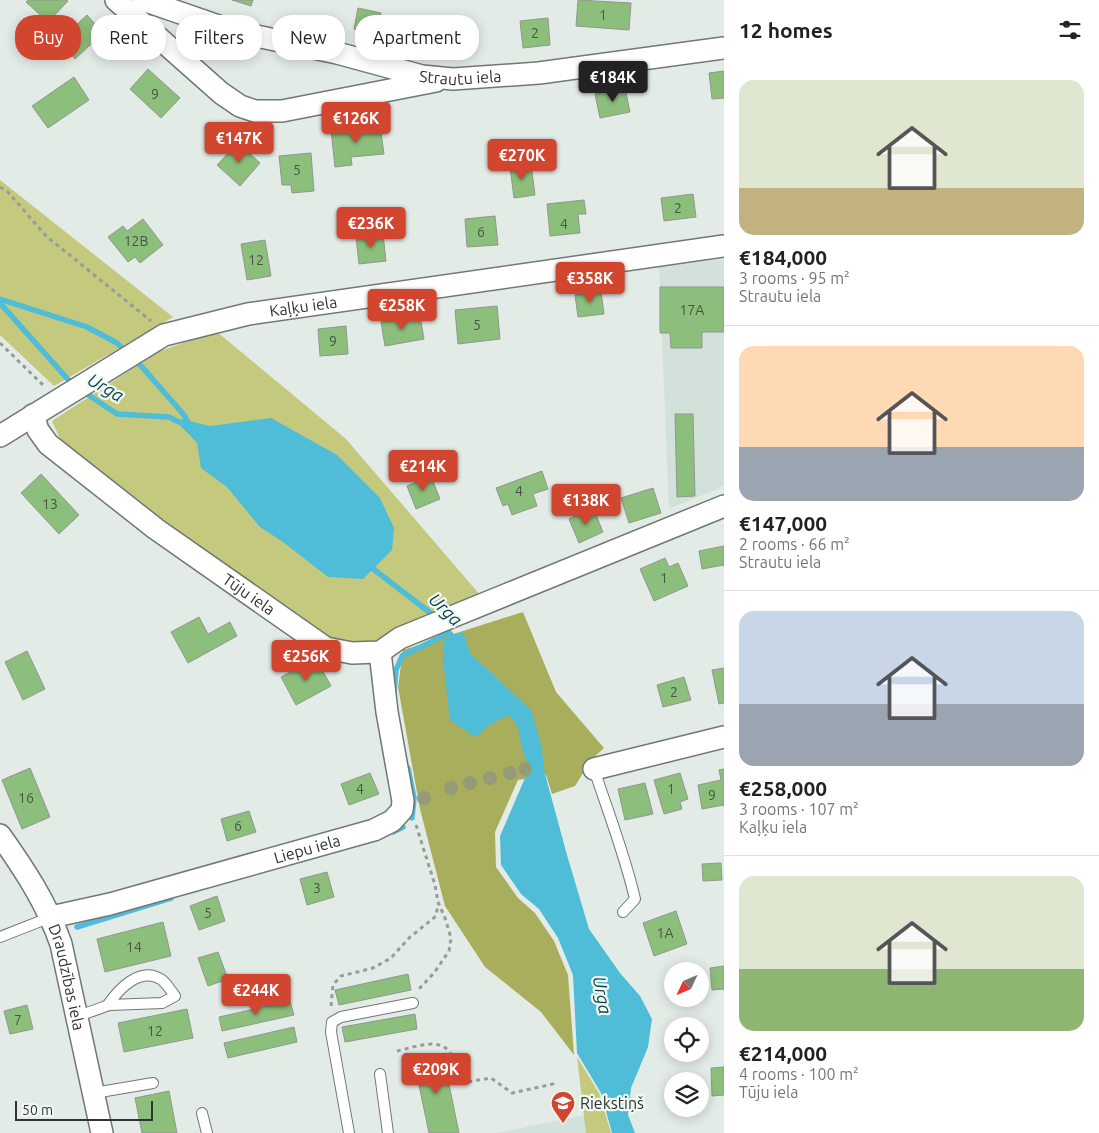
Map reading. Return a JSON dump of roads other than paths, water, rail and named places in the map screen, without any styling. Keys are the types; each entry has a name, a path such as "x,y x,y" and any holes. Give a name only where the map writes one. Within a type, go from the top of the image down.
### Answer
{"street":[{"path":"116,0 221,93 240,106 256,111 282,111 448,79"},
{"name":"Strautu iela","path":"143,0 233,31 337,53 422,76 448,79 539,73 724,48"},
{"name":"Kaļķu iela","path":"0,436 164,335 248,314 724,246"},
{"name":"Tūju iela","path":"34,416 38,430 48,444 156,529 326,648 352,653 380,652"},
{"path":"380,652 400,638 454,615 724,506"},
{"name":"Liepu iela","path":"51,917 110,904 374,830 392,822 402,810 401,790 386,712 380,652"},
{"path":"594,769 724,737"},
{"name":"Draudzības iela","path":"0,835 38,891 51,917 61,944 102,1133"}],"lane":[{"path":"594,769 628,869 635,899 623,912"},
{"path":"0,937 51,917"},
{"path":"77,1016 107,1006 162,1003 175,996 162,980 141,976 129,981 116,992 107,1006"},
{"path":"349,1133 331,1032 332,1022 341,1017 413,1003"},
{"path":"380,1074 388,1133"},
{"path":"94,1093 154,1082"},
{"path":"202,1113 207,1133"}],"water":[{"path":"271,418 337,455 380,498 394,528 392,550 363,579 328,577 283,542 260,527 227,487 201,468 197,443 177,422 181,419 210,426"},
{"path":"463,632 470,653 531,710 541,744 545,774 589,929 620,973 640,996 652,1019 648,1047 631,1088 628,1115 635,1133 612,1133 601,1093 577,1053 573,975 558,938 539,909 521,894 501,865 500,836 528,771 518,728 508,715 486,727 479,735 472,735 450,720 443,659 444,640"}],"waterway":[{"path":"0,299 87,327 117,343 143,368 184,415 190,426"},
{"name":"Urga","path":"0,303 73,385"},
{"name":"Urga","path":"81,390 117,414 169,417 183,424"},
{"name":"Urga","path":"369,563 372,568 437,618"},
{"name":"Urga","path":"443,625 456,641"},
{"path":"394,692 396,670 402,656 449,633"},
{"path":"408,768 414,798 412,818"},
{"path":"393,832 403,827"},
{"path":"77,927 171,898"}],"place":[{"name":"Riekstiņš","path":"563,1124"}]}
